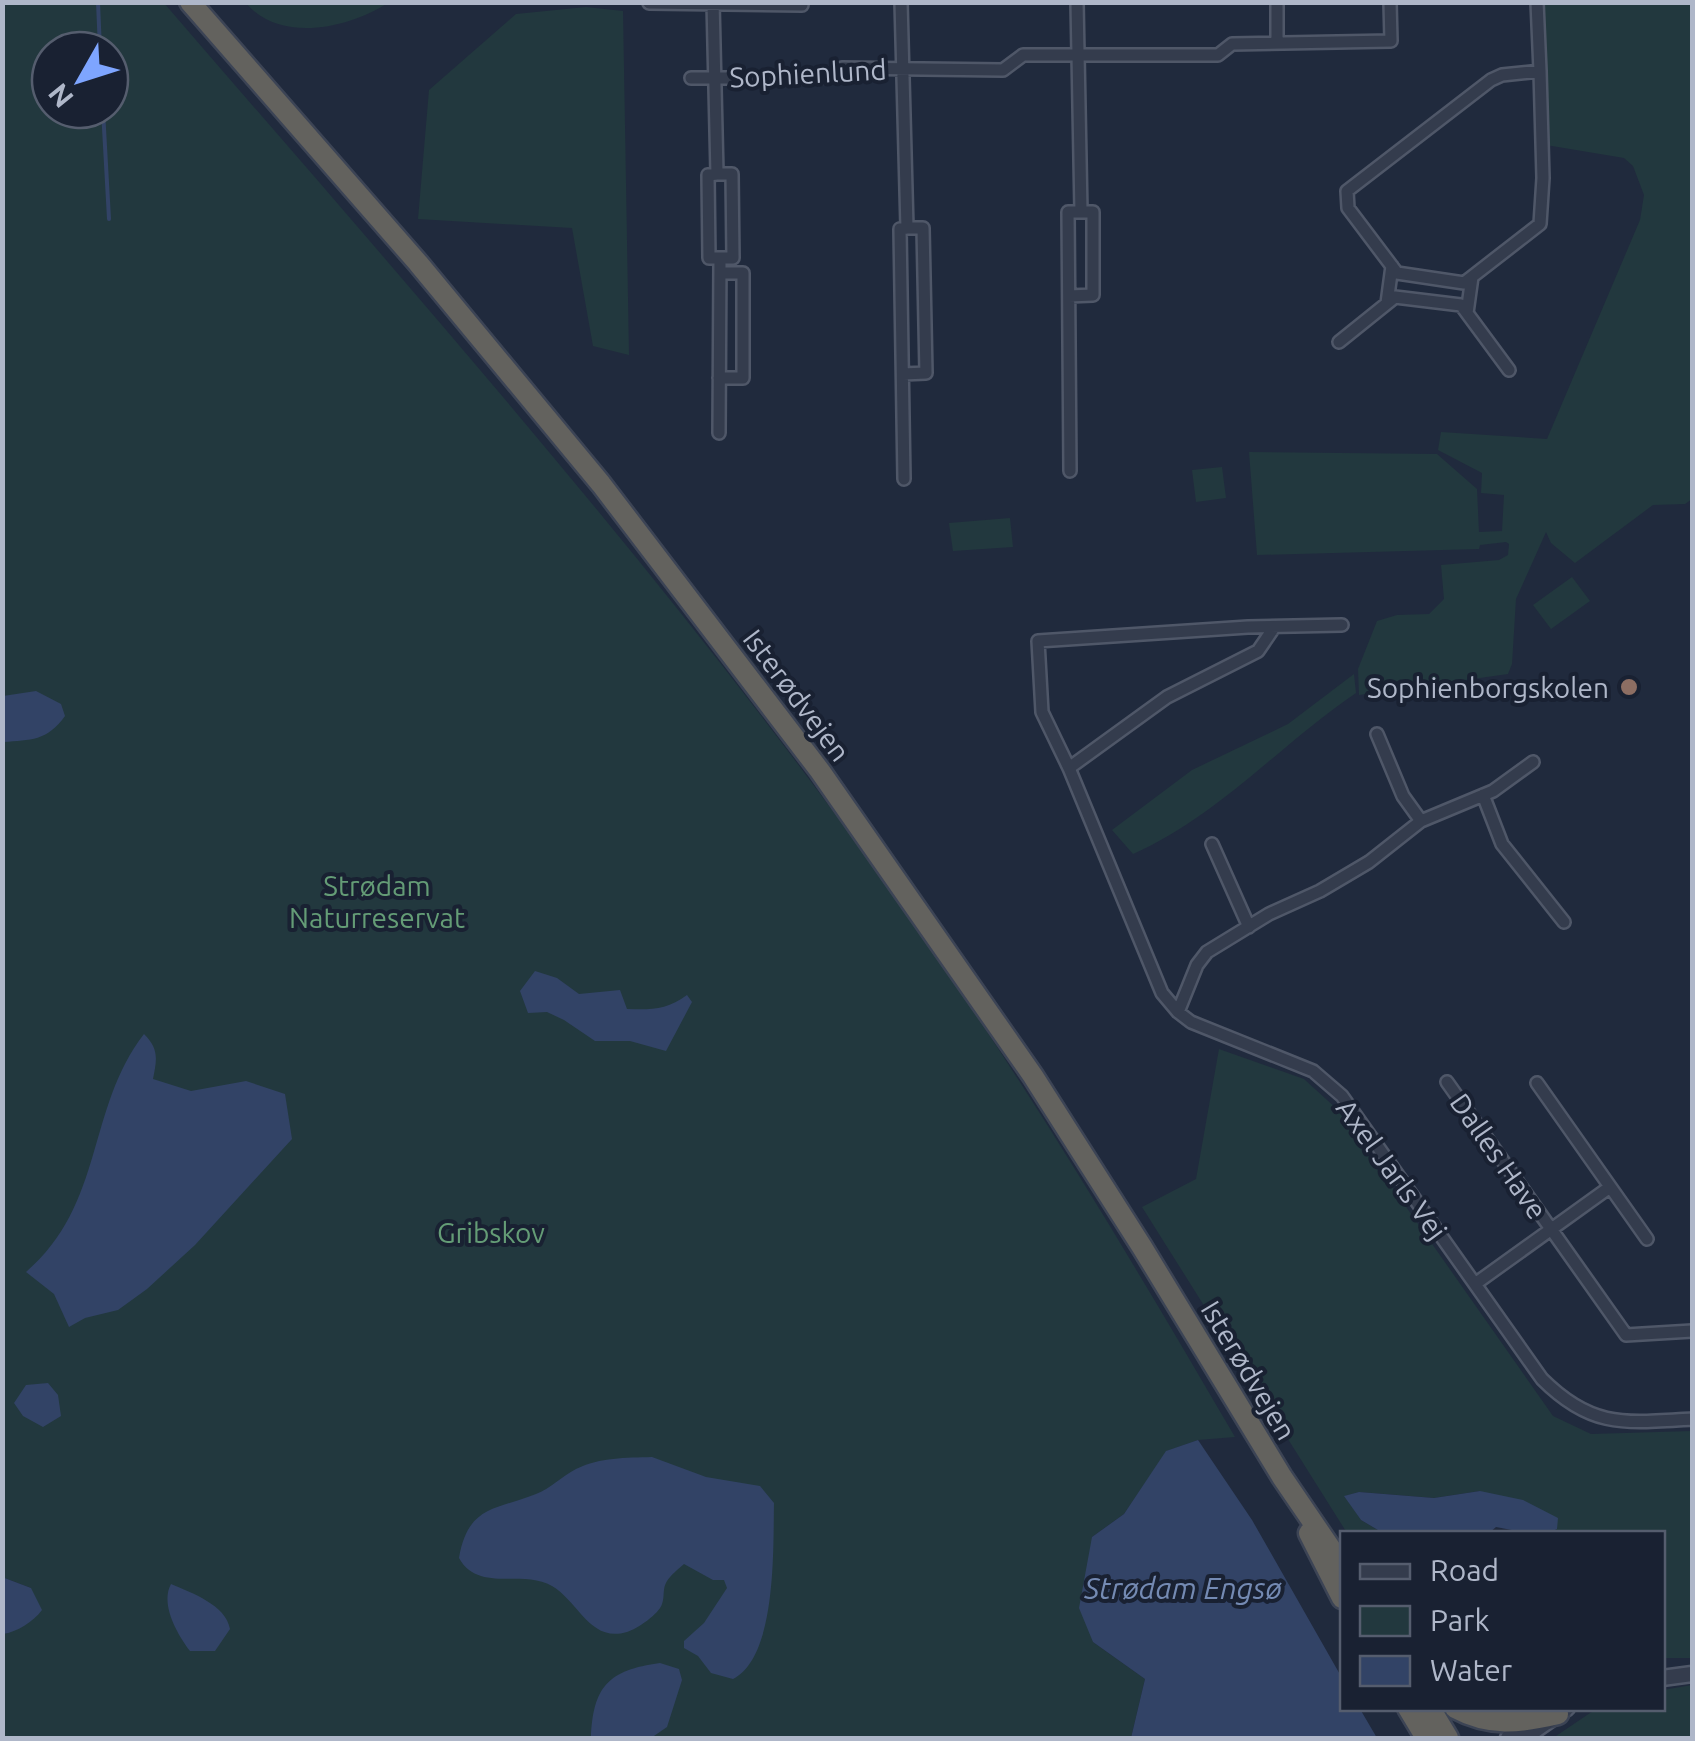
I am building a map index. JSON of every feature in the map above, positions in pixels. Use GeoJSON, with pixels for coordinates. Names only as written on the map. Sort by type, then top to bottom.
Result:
{"type":"FeatureCollection","features":[{"type":"Feature","properties":{"kind":"highway","name":"Isterødvejen"},"geometry":{"type":"LineString","coordinates":[[190,2],[418,264],[601,484],[820,771],[1033,1076],[1282,1477],[1340,1559]]}},
{"type":"Feature","properties":{"kind":"highway","name":"Isterødvejen"},"geometry":{"type":"LineString","coordinates":[[1282,1477],[1340,1594]]}},
{"type":"Feature","properties":{"kind":"highway"},"geometry":{"type":"LineString","coordinates":[[1410,1711],[1426,1738]]}},
{"type":"Feature","properties":{"kind":"highway"},"geometry":{"type":"LineString","coordinates":[[1432,1711],[1448,1738]]}},
{"type":"Feature","properties":{"kind":"highway"},"geometry":{"type":"LineString","coordinates":[[1460,1711],[1475,1719],[1498,1723],[1526,1722],[1563,1711]]}},
{"type":"Feature","properties":{"kind":"street","name":"Sophienlund"},"geometry":{"type":"LineString","coordinates":[[901,2],[907,228]]}},
{"type":"Feature","properties":{"kind":"street"},"geometry":{"type":"LineString","coordinates":[[1077,2],[1081,212]]}},
{"type":"Feature","properties":{"kind":"street"},"geometry":{"type":"LineString","coordinates":[[1277,2],[1278,43]]}},
{"type":"Feature","properties":{"kind":"street","name":"Sophienlund"},"geometry":{"type":"LineString","coordinates":[[691,78],[820,78],[842,68],[1004,70],[1023,55],[1218,55],[1232,44],[1390,41],[1390,2]]}},
{"type":"Feature","properties":{"kind":"street"},"geometry":{"type":"LineString","coordinates":[[1537,2],[1540,72],[1543,178],[1540,224],[1464,283],[1398,274],[1348,208],[1347,191],[1491,80],[1502,75],[1540,72]]}},
{"type":"Feature","properties":{"kind":"street"},"geometry":{"type":"LineString","coordinates":[[648,3],[802,5]]}},
{"type":"Feature","properties":{"kind":"street","name":"Sophienlund"},"geometry":{"type":"LineString","coordinates":[[713,3],[718,174]]}},
{"type":"Feature","properties":{"kind":"street","name":"Sophienlund"},"geometry":{"type":"LineString","coordinates":[[708,174],[718,174],[732,174],[733,258],[710,258],[708,174]]}},
{"type":"Feature","properties":{"kind":"street"},"geometry":{"type":"LineString","coordinates":[[1069,296],[1093,296],[1093,212],[1068,212],[1070,471]]}},
{"type":"Feature","properties":{"kind":"street","name":"Sophienlund"},"geometry":{"type":"LineString","coordinates":[[903,374],[926,374],[923,228],[900,228],[904,479]]}},
{"type":"Feature","properties":{"kind":"street","name":"Sophienlund"},"geometry":{"type":"LineString","coordinates":[[720,258],[720,433]]}},
{"type":"Feature","properties":{"kind":"street"},"geometry":{"type":"LineString","coordinates":[[1387,303],[1392,266]]}},
{"type":"Feature","properties":{"kind":"street"},"geometry":{"type":"LineString","coordinates":[[720,273],[743,273],[743,378],[720,378]]}},
{"type":"Feature","properties":{"kind":"street"},"geometry":{"type":"LineString","coordinates":[[1467,313],[1472,276]]}},
{"type":"Feature","properties":{"kind":"street"},"geometry":{"type":"LineString","coordinates":[[1338,342],[1395,296],[1461,305],[1509,370]]}},
{"type":"Feature","properties":{"kind":"street"},"geometry":{"type":"LineString","coordinates":[[1342,625],[1038,641],[1042,712],[1070,768],[1162,992],[1178,1012],[1197,965],[1208,952],[1369,862],[1421,821],[1483,795],[1533,762]]}},
{"type":"Feature","properties":{"kind":"street"},"geometry":{"type":"LineString","coordinates":[[1070,768],[1167,697],[1258,651],[1274,628]]}},
{"type":"Feature","properties":{"kind":"street"},"geometry":{"type":"LineString","coordinates":[[1377,734],[1403,796],[1421,821]]}},
{"type":"Feature","properties":{"kind":"street"},"geometry":{"type":"LineString","coordinates":[[1483,795],[1502,844],[1564,922]]}},
{"type":"Feature","properties":{"kind":"street"},"geometry":{"type":"LineString","coordinates":[[1212,844],[1249,927]]}},
{"type":"Feature","properties":{"kind":"street","name":"Axel Jarls Vej"},"geometry":{"type":"LineString","coordinates":[[1178,1012],[1192,1022],[1313,1071],[1342,1096],[1542,1379],[1562,1399],[1586,1414],[1617,1422],[1692,1419]]}},
{"type":"Feature","properties":{"kind":"street","name":"Dalles Have"},"geometry":{"type":"LineString","coordinates":[[1447,1082],[1626,1336],[1692,1331]]}},
{"type":"Feature","properties":{"kind":"street"},"geometry":{"type":"LineString","coordinates":[[1537,1083],[1647,1239]]}},
{"type":"Feature","properties":{"kind":"street","name":"Dalles Have"},"geometry":{"type":"LineString","coordinates":[[1475,1284],[1610,1187]]}},
{"type":"Feature","properties":{"kind":"street"},"geometry":{"type":"LineString","coordinates":[[1665,1678],[1692,1674]]}},
{"type":"Feature","properties":{"kind":"street"},"geometry":{"type":"LineString","coordinates":[[1508,1738],[1528,1735],[1563,1711]]}},
{"type":"Feature","properties":{"kind":"green space"},"geometry":{"type":"Polygon","coordinates":[[[2,3],[164,3],[566,472],[759,712],[940,962],[1018,1079],[1235,1437],[1198,1440],[1167,1451],[1124,1514],[1092,1537],[1093,1642],[1145,1679],[1131,1738],[3,1738],[3,1634],[8,1633],[31,1588],[2,1577],[2,3]]]}},
{"type":"Feature","properties":{"kind":"green space"},"geometry":{"type":"Polygon","coordinates":[[[246,3],[388,3],[335,25],[296,28],[260,16],[246,3]]]}},
{"type":"Feature","properties":{"kind":"green space"},"geometry":{"type":"Polygon","coordinates":[[[1543,3],[1692,3],[1692,499],[1685,504],[1653,505],[1575,563],[1551,543],[1546,532],[1516,599],[1508,674],[1359,695],[1358,669],[1377,621],[1397,615],[1429,614],[1444,599],[1441,565],[1499,560],[1508,555],[1509,544],[1480,545],[1479,549],[1257,555],[1249,452],[1437,454],[1477,489],[1479,532],[1502,531],[1504,495],[1481,493],[1482,473],[1438,450],[1441,432],[1547,439],[1640,220],[1644,195],[1633,166],[1624,158],[1546,145],[1543,3]]]}},
{"type":"Feature","properties":{"kind":"green space"},"geometry":{"type":"Polygon","coordinates":[[[586,7],[623,11],[629,355],[593,346],[572,228],[418,219],[429,90],[516,14],[586,7]]]}},
{"type":"Feature","properties":{"kind":"green space"},"geometry":{"type":"Polygon","coordinates":[[[1222,467],[1226,498],[1196,502],[1192,470],[1222,467]]]}},
{"type":"Feature","properties":{"kind":"green space"},"geometry":{"type":"Polygon","coordinates":[[[1010,518],[1013,547],[953,551],[949,523],[1010,518]]]}},
{"type":"Feature","properties":{"kind":"green space"},"geometry":{"type":"Polygon","coordinates":[[[1572,577],[1590,601],[1551,629],[1533,605],[1572,577]]]}},
{"type":"Feature","properties":{"kind":"green space"},"geometry":{"type":"Polygon","coordinates":[[[1354,674],[1356,693],[1221,800],[1164,839],[1133,854],[1112,830],[1192,770],[1288,724],[1354,674]]]}},
{"type":"Feature","properties":{"kind":"green space"},"geometry":{"type":"Polygon","coordinates":[[[1219,1049],[1304,1079],[1338,1110],[1553,1416],[1591,1434],[1692,1431],[1692,1658],[1665,1658],[1665,1531],[1553,1531],[1557,1529],[1480,1491],[1434,1498],[1359,1492],[1345,1496],[1361,1520],[1380,1531],[1346,1531],[1142,1207],[1196,1179],[1219,1049]]]}},
{"type":"Feature","properties":{"kind":"green space"},"geometry":{"type":"Polygon","coordinates":[[[1692,1685],[1692,1738],[1553,1738],[1593,1711],[1665,1711],[1665,1690],[1692,1685]]]}},
{"type":"Feature","properties":{"kind":"water"},"geometry":{"type":"Polygon","coordinates":[[[36,691],[61,704],[65,716],[45,735],[3,742],[3,696],[36,691]]]}},
{"type":"Feature","properties":{"kind":"water"},"geometry":{"type":"Polygon","coordinates":[[[535,971],[557,978],[579,994],[620,990],[627,1009],[658,1008],[687,995],[692,1002],[666,1051],[630,1041],[595,1041],[547,1012],[528,1013],[520,991],[535,971]]]}},
{"type":"Feature","properties":{"kind":"water"},"geometry":{"type":"Polygon","coordinates":[[[144,1034],[156,1055],[153,1079],[191,1091],[246,1081],[285,1094],[292,1139],[195,1245],[147,1289],[118,1310],[85,1318],[69,1327],[54,1294],[26,1272],[70,1217],[112,1093],[144,1034]]]}},
{"type":"Feature","properties":{"kind":"water"},"geometry":{"type":"Polygon","coordinates":[[[48,1383],[58,1395],[61,1416],[43,1427],[23,1416],[14,1403],[26,1385],[48,1383]]]}},
{"type":"Feature","properties":{"kind":"water","name":"Strødam Engsø"},"geometry":{"type":"Polygon","coordinates":[[[1198,1440],[1252,1520],[1340,1674],[1340,1711],[1361,1711],[1377,1738],[1131,1738],[1145,1679],[1093,1642],[1079,1608],[1092,1537],[1124,1514],[1166,1451],[1198,1440]]]}},
{"type":"Feature","properties":{"kind":"water"},"geometry":{"type":"Polygon","coordinates":[[[652,1457],[706,1477],[760,1486],[774,1503],[772,1573],[765,1626],[758,1649],[747,1667],[733,1679],[711,1673],[698,1656],[684,1648],[684,1641],[704,1623],[727,1588],[724,1580],[713,1580],[684,1564],[667,1581],[657,1612],[631,1630],[614,1634],[594,1626],[552,1586],[528,1579],[477,1575],[459,1558],[469,1528],[486,1512],[541,1492],[585,1465],[652,1457]]]}},
{"type":"Feature","properties":{"kind":"water"},"geometry":{"type":"Polygon","coordinates":[[[1480,1491],[1523,1500],[1558,1518],[1557,1529],[1380,1531],[1361,1520],[1344,1496],[1359,1492],[1434,1498],[1480,1491]]]}},
{"type":"Feature","properties":{"kind":"water"},"geometry":{"type":"Polygon","coordinates":[[[2,1577],[31,1588],[42,1610],[24,1626],[3,1634],[2,1577]]]}},
{"type":"Feature","properties":{"kind":"water"},"geometry":{"type":"Polygon","coordinates":[[[171,1584],[207,1601],[222,1613],[230,1629],[215,1651],[190,1651],[185,1644],[169,1610],[171,1584]]]}},
{"type":"Feature","properties":{"kind":"water"},"geometry":{"type":"Polygon","coordinates":[[[660,1663],[679,1669],[682,1680],[667,1727],[651,1738],[591,1738],[595,1706],[607,1684],[628,1670],[660,1663]]]}},
{"type":"Feature","properties":{"kind":"waterway"},"geometry":{"type":"LineString","coordinates":[[98,2],[99,30]]}},
{"type":"Feature","properties":{"kind":"waterway"},"geometry":{"type":"LineString","coordinates":[[104,130],[109,219]]}},
{"type":"Feature","properties":{"kind":"place","name":"Sophienborgskolen"},"geometry":{"type":"Point","coordinates":[1629,687]}},
{"type":"Feature","properties":{"kind":"park label","name":"Strødam Naturreservat"},"geometry":{"type":"Point","coordinates":[377,901]}},
{"type":"Feature","properties":{"kind":"park label","name":"Gribskov"},"geometry":{"type":"Point","coordinates":[491,1232]}}]}
